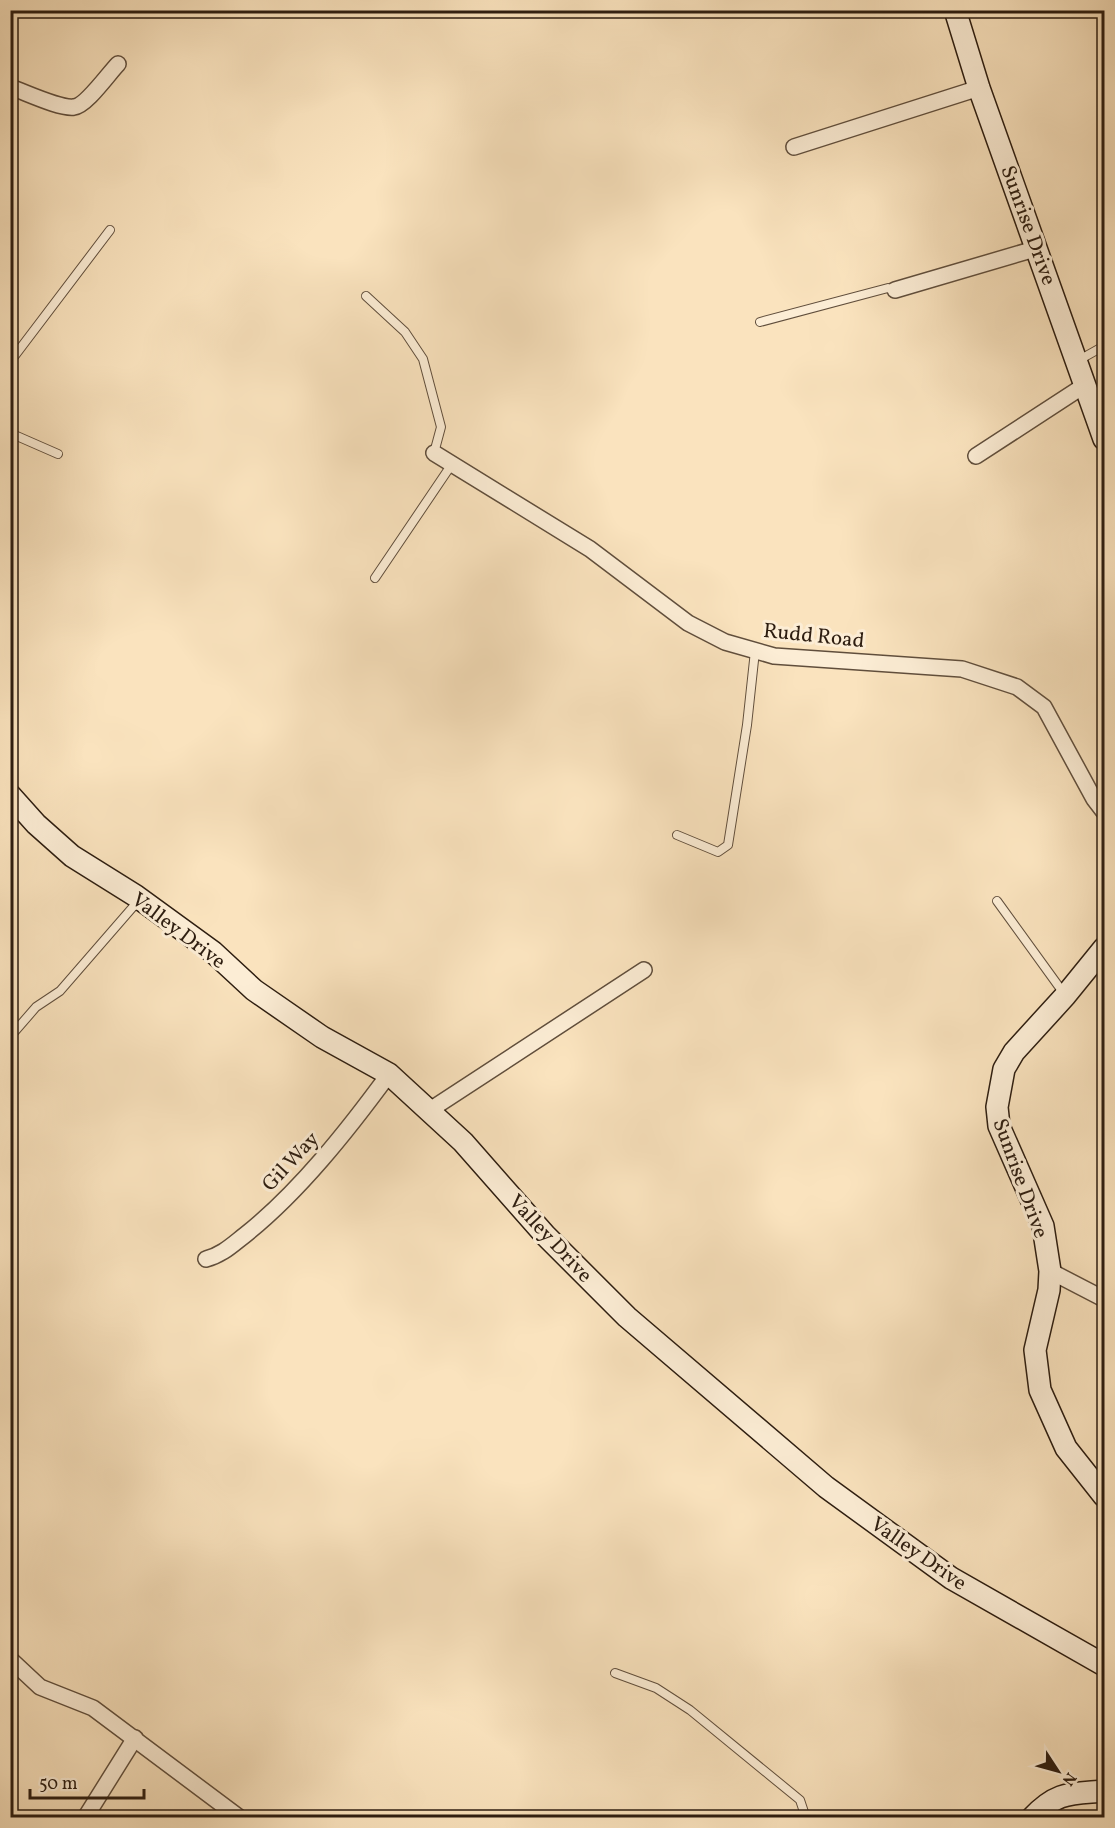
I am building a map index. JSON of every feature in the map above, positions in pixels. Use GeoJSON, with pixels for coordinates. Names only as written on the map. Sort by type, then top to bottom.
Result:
{"type":"FeatureCollection","features":[{"type":"Feature","properties":{"kind":"street","name":"Sunrise Drive"},"geometry":{"type":"LineString","coordinates":[[955,10],[979,88],[1038,248],[1104,439]]}},
{"type":"Feature","properties":{"kind":"street"},"geometry":{"type":"LineString","coordinates":[[10,87],[54,103],[75,107],[84,102],[118,64]]}},
{"type":"Feature","properties":{"kind":"street"},"geometry":{"type":"LineString","coordinates":[[794,147],[979,88]]}},
{"type":"Feature","properties":{"kind":"street"},"geometry":{"type":"LineString","coordinates":[[895,290],[1038,248]]}},
{"type":"Feature","properties":{"kind":"street"},"geometry":{"type":"LineString","coordinates":[[976,456],[1085,385]]}},
{"type":"Feature","properties":{"kind":"street","name":"Rudd Road"},"geometry":{"type":"LineString","coordinates":[[434,453],[590,549],[688,623],[725,642],[774,656],[962,669],[1017,687],[1044,707],[1094,799],[1104,812]]}},
{"type":"Feature","properties":{"kind":"street","name":"Valley Drive"},"geometry":{"type":"LineString","coordinates":[[10,795],[36,824],[72,856],[140,899],[213,952],[254,990],[322,1037],[389,1074],[463,1142],[545,1235],[627,1317],[826,1487],[951,1578],[1104,1665]]}},
{"type":"Feature","properties":{"kind":"street","name":"Sunrise Drive"},"geometry":{"type":"LineString","coordinates":[[1104,948],[1065,996],[1014,1052],[1004,1069],[997,1107],[999,1126],[1043,1226],[1050,1271],[1049,1290],[1035,1350],[1040,1390],[1066,1448],[1104,1496]]}},
{"type":"Feature","properties":{"kind":"street"},"geometry":{"type":"LineString","coordinates":[[430,1110],[644,970]]}},
{"type":"Feature","properties":{"kind":"street","name":"Gil Way"},"geometry":{"type":"LineString","coordinates":[[206,1259],[219,1256],[266,1218],[350,1127],[389,1074]]}},
{"type":"Feature","properties":{"kind":"street"},"geometry":{"type":"LineString","coordinates":[[1050,1271],[1104,1299]]}},
{"type":"Feature","properties":{"kind":"street"},"geometry":{"type":"LineString","coordinates":[[10,1659],[40,1687],[93,1708],[240,1818]]}},
{"type":"Feature","properties":{"kind":"street"},"geometry":{"type":"LineString","coordinates":[[85,1818],[135,1738]]}},
{"type":"Feature","properties":{"kind":"street"},"geometry":{"type":"LineString","coordinates":[[1032,1818],[1045,1803],[1063,1795],[1104,1791]]}},
{"type":"Feature","properties":{"kind":"lane"},"geometry":{"type":"LineString","coordinates":[[10,362],[110,230]]}},
{"type":"Feature","properties":{"kind":"lane"},"geometry":{"type":"LineString","coordinates":[[760,322],[888,288],[895,290]]}},
{"type":"Feature","properties":{"kind":"lane"},"geometry":{"type":"LineString","coordinates":[[366,296],[405,332],[423,359],[441,427],[434,453]]}},
{"type":"Feature","properties":{"kind":"lane"},"geometry":{"type":"LineString","coordinates":[[1077,361],[1104,346]]}},
{"type":"Feature","properties":{"kind":"lane"},"geometry":{"type":"LineString","coordinates":[[10,433],[58,454]]}},
{"type":"Feature","properties":{"kind":"lane"},"geometry":{"type":"LineString","coordinates":[[375,578],[452,464]]}},
{"type":"Feature","properties":{"kind":"lane"},"geometry":{"type":"LineString","coordinates":[[678,835],[718,852],[729,845],[747,726],[755,651]]}},
{"type":"Feature","properties":{"kind":"lane"},"geometry":{"type":"LineString","coordinates":[[10,1037],[36,1007],[60,991],[140,899]]}},
{"type":"Feature","properties":{"kind":"lane"},"geometry":{"type":"LineString","coordinates":[[997,901],[1065,996]]}},
{"type":"Feature","properties":{"kind":"lane"},"geometry":{"type":"LineString","coordinates":[[615,1673],[656,1688],[690,1710],[800,1800],[806,1818]]}}]}
